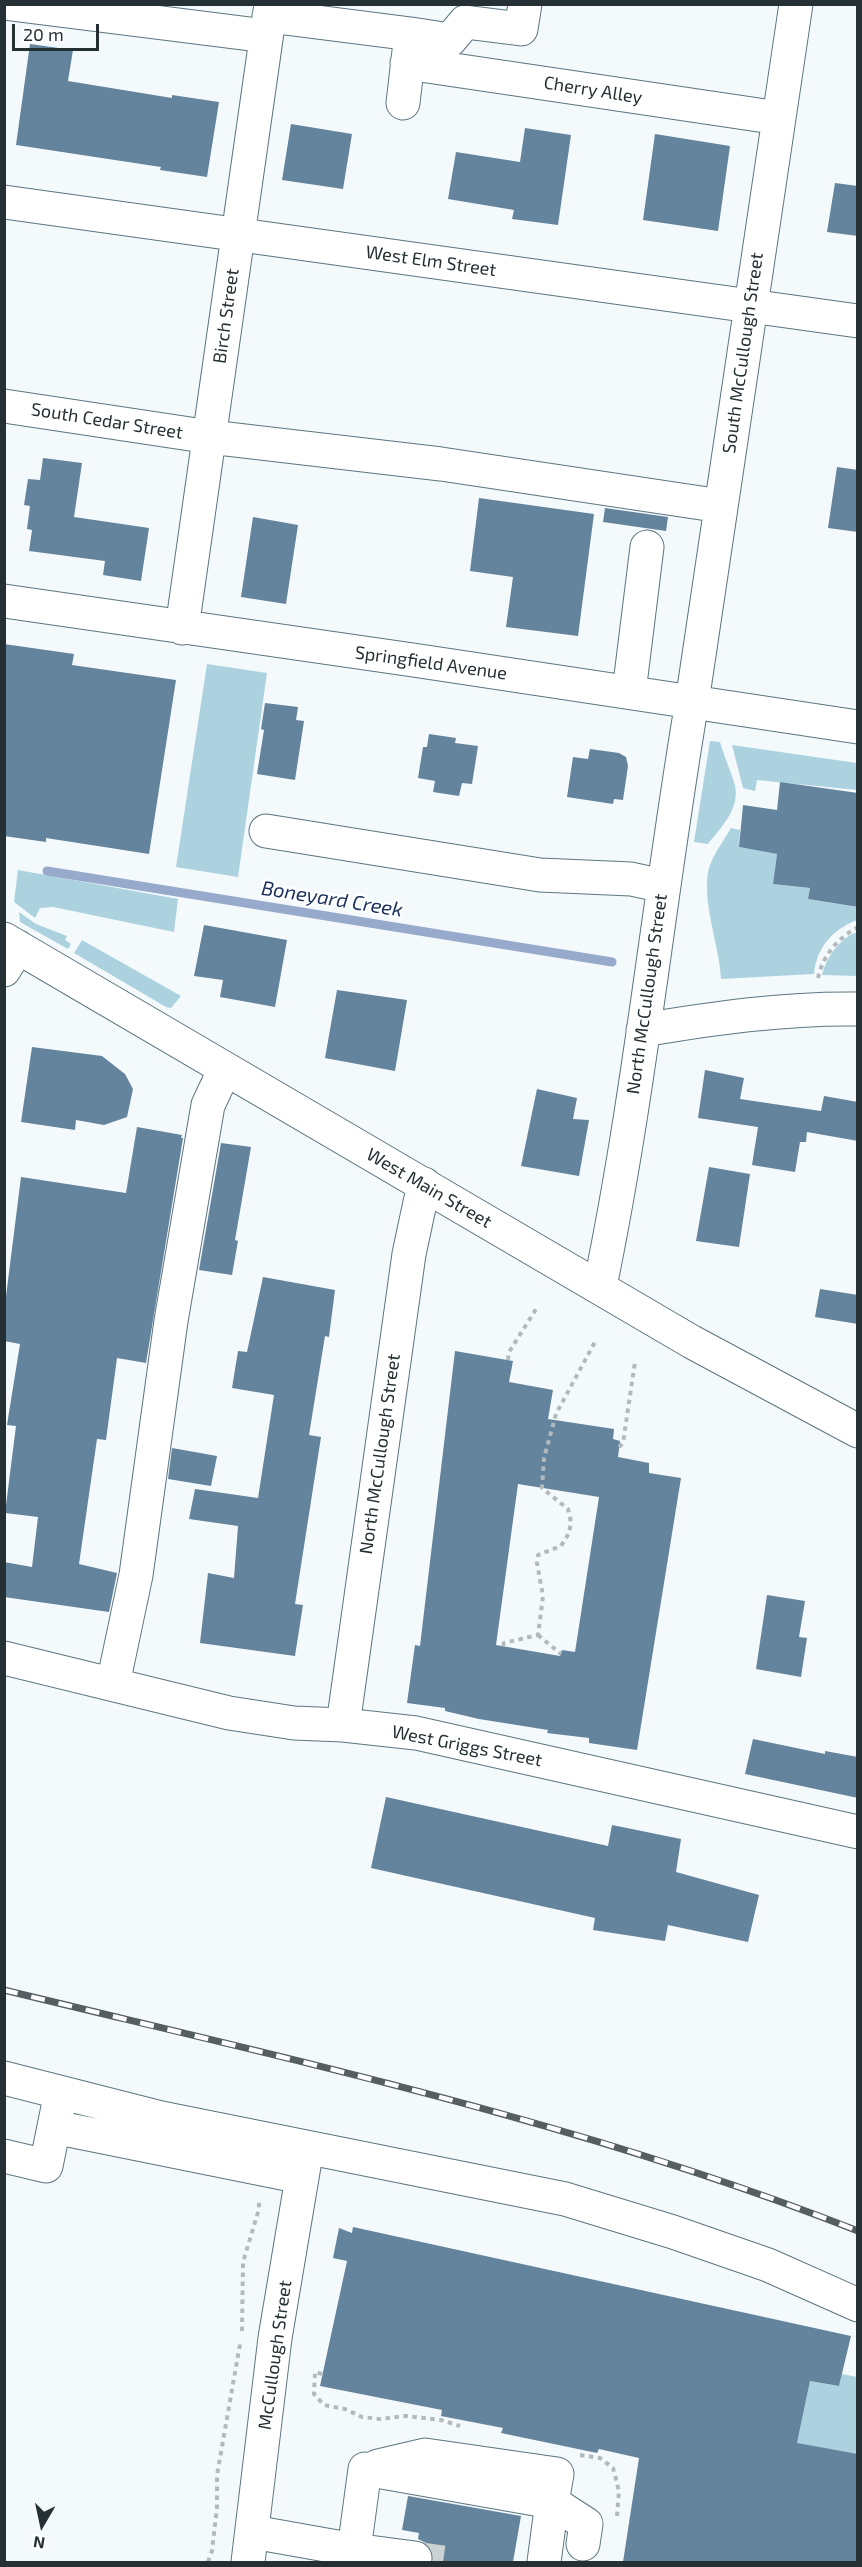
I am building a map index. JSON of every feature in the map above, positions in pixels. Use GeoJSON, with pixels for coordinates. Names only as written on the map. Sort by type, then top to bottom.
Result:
{"type":"FeatureCollection","features":[{"type":"Feature","properties":{"kind":"street"},"geometry":{"type":"LineString","coordinates":[[11,4],[269,19],[409,49],[450,40],[465,22],[521,29],[525,4]]}},
{"type":"Feature","properties":{"kind":"street","name":"South McCullough Street"},"geometry":{"type":"LineString","coordinates":[[692,702],[796,4]]}},
{"type":"Feature","properties":{"kind":"street","name":"Birch Street"},"geometry":{"type":"LineString","coordinates":[[182,628],[269,19]]}},
{"type":"Feature","properties":{"kind":"street"},"geometry":{"type":"LineString","coordinates":[[403,103],[409,49]]}},
{"type":"Feature","properties":{"kind":"street","name":"Cherry Alley"},"geometry":{"type":"LineString","coordinates":[[409,49],[779,118]]}},
{"type":"Feature","properties":{"kind":"street","name":"West Elm Street"},"geometry":{"type":"LineString","coordinates":[[4,202],[858,321]]}},
{"type":"Feature","properties":{"kind":"street","name":"South Cedar Street"},"geometry":{"type":"LineString","coordinates":[[4,406],[210,436],[420,462],[721,506]]}},
{"type":"Feature","properties":{"kind":"street"},"geometry":{"type":"LineString","coordinates":[[629,692],[647,547]]}},
{"type":"Feature","properties":{"kind":"street","name":"Springfield Avenue"},"geometry":{"type":"LineString","coordinates":[[4,601],[858,727]]}},
{"type":"Feature","properties":{"kind":"street","name":"North McCullough Street"},"geometry":{"type":"LineString","coordinates":[[600,1286],[614,1219],[692,702]]}},
{"type":"Feature","properties":{"kind":"street"},"geometry":{"type":"LineString","coordinates":[[266,831],[540,875],[631,879],[663,885]]}},
{"type":"Feature","properties":{"kind":"street","name":"West Main Street"},"geometry":{"type":"LineString","coordinates":[[9,952],[225,1069],[600,1286],[692,1342],[858,1431]]}},
{"type":"Feature","properties":{"kind":"street"},"geometry":{"type":"LineString","coordinates":[[643,1030],[755,1013],[813,1008],[858,1009]]}},
{"type":"Feature","properties":{"kind":"street"},"geometry":{"type":"LineString","coordinates":[[113,1684],[136,1575],[171,1321],[208,1105],[225,1069]]}},
{"type":"Feature","properties":{"kind":"street","name":"North McCullough Street"},"geometry":{"type":"LineString","coordinates":[[343,1725],[409,1254],[424,1184]]}},
{"type":"Feature","properties":{"kind":"street","name":"West Griggs Street"},"geometry":{"type":"LineString","coordinates":[[4,1658],[229,1713],[294,1724],[343,1725],[416,1733],[858,1832]]}},
{"type":"Feature","properties":{"kind":"street"},"geometry":{"type":"LineString","coordinates":[[4,2078],[161,2118],[304,2163]]}},
{"type":"Feature","properties":{"kind":"street"},"geometry":{"type":"LineString","coordinates":[[4,2156],[46,2166],[61,2092]]}},
{"type":"Feature","properties":{"kind":"street"},"geometry":{"type":"LineString","coordinates":[[54,2127],[565,2199],[673,2232],[768,2265],[858,2305]]}},
{"type":"Feature","properties":{"kind":"street","name":"McCullough Street"},"geometry":{"type":"LineString","coordinates":[[250,2547],[275,2338],[304,2163]]}},
{"type":"Feature","properties":{"kind":"street"},"geometry":{"type":"LineString","coordinates":[[353,2556],[366,2469],[552,2502],[586,2524],[583,2544]]}},
{"type":"Feature","properties":{"kind":"street"},"geometry":{"type":"LineString","coordinates":[[544,2562],[552,2502]]}},
{"type":"Feature","properties":{"kind":"street"},"geometry":{"type":"LineString","coordinates":[[250,2547],[353,2556],[415,2558]]}},
{"type":"Feature","properties":{"kind":"path"},"geometry":{"type":"LineString","coordinates":[[818,978],[825,957],[830,950],[841,938],[858,927]]}},
{"type":"Feature","properties":{"kind":"path"},"geometry":{"type":"LineString","coordinates":[[508,1360],[510,1352],[538,1306]]}},
{"type":"Feature","properties":{"kind":"path"},"geometry":{"type":"LineString","coordinates":[[538,1635],[543,1596],[537,1563],[538,1555],[561,1546],[569,1533],[571,1522],[568,1509],[542,1488],[544,1458],[556,1414],[596,1340]]}},
{"type":"Feature","properties":{"kind":"path"},"geometry":{"type":"LineString","coordinates":[[619,1447],[623,1443],[635,1362]]}},
{"type":"Feature","properties":{"kind":"path"},"geometry":{"type":"LineString","coordinates":[[503,1646],[504,1643],[538,1635]]}},
{"type":"Feature","properties":{"kind":"path"},"geometry":{"type":"LineString","coordinates":[[538,1635],[561,1654]]}},
{"type":"Feature","properties":{"kind":"path"},"geometry":{"type":"LineString","coordinates":[[208,2562],[212,2550],[217,2507],[217,2475],[242,2329],[243,2262],[259,2209],[259,2194]]}},
{"type":"Feature","properties":{"kind":"shaded area"},"geometry":{"type":"Polygon","coordinates":[[[207,664],[267,673],[238,877],[176,867],[207,664]]]}},
{"type":"Feature","properties":{"kind":"shaded area"},"geometry":{"type":"Polygon","coordinates":[[[710,741],[720,742],[736,791],[729,816],[708,844],[694,842],[710,741]]]}},
{"type":"Feature","properties":{"kind":"shaded area"},"geometry":{"type":"Polygon","coordinates":[[[732,745],[857,763],[857,790],[757,780],[755,791],[743,788],[732,745]]]}},
{"type":"Feature","properties":{"kind":"shaded area"},"geometry":{"type":"Polygon","coordinates":[[[731,828],[740,830],[739,847],[777,854],[773,884],[810,888],[808,899],[857,907],[857,920],[833,934],[822,948],[814,974],[721,979],[707,887],[712,860],[731,828]]]}},
{"type":"Feature","properties":{"kind":"shaded area"},"geometry":{"type":"Polygon","coordinates":[[[18,870],[178,899],[174,932],[53,907],[40,908],[35,918],[14,902],[18,870]]]}},
{"type":"Feature","properties":{"kind":"shaded area"},"geometry":{"type":"Polygon","coordinates":[[[19,912],[36,924],[67,936],[65,940],[71,944],[68,949],[20,922],[19,912]]]}},
{"type":"Feature","properties":{"kind":"shaded area"},"geometry":{"type":"Polygon","coordinates":[[[857,932],[857,976],[822,975],[835,949],[857,932]]]}},
{"type":"Feature","properties":{"kind":"shaded area"},"geometry":{"type":"Polygon","coordinates":[[[82,940],[181,996],[171,1008],[166,1007],[74,953],[82,940]]]}},
{"type":"Feature","properties":{"kind":"shaded area"},"geometry":{"type":"Polygon","coordinates":[[[842,2374],[857,2377],[857,2454],[827,2449],[788,2485],[810,2381],[839,2386],[842,2374]]]}},
{"type":"Feature","properties":{"kind":"building"},"geometry":{"type":"Polygon","coordinates":[[[30,44],[73,50],[68,81],[172,98],[172,95],[219,102],[207,177],[160,170],[161,167],[16,145],[30,44]]]}},
{"type":"Feature","properties":{"kind":"building"},"geometry":{"type":"Polygon","coordinates":[[[291,124],[352,134],[343,189],[282,180],[291,124]]]}},
{"type":"Feature","properties":{"kind":"building"},"geometry":{"type":"Polygon","coordinates":[[[525,128],[571,135],[558,225],[512,219],[514,210],[448,199],[456,152],[520,162],[525,128]]]}},
{"type":"Feature","properties":{"kind":"building"},"geometry":{"type":"Polygon","coordinates":[[[655,134],[730,146],[718,231],[643,220],[655,134]]]}},
{"type":"Feature","properties":{"kind":"building"},"geometry":{"type":"Polygon","coordinates":[[[835,183],[858,186],[858,236],[827,232],[835,183]]]}},
{"type":"Feature","properties":{"kind":"building"},"geometry":{"type":"Polygon","coordinates":[[[43,458],[82,463],[74,517],[149,528],[141,581],[103,575],[105,561],[29,551],[32,530],[27,529],[30,506],[24,505],[28,479],[40,480],[43,458]]]}},
{"type":"Feature","properties":{"kind":"building"},"geometry":{"type":"Polygon","coordinates":[[[837,467],[858,470],[858,532],[828,528],[837,467]]]}},
{"type":"Feature","properties":{"kind":"building"},"geometry":{"type":"Polygon","coordinates":[[[479,498],[594,514],[578,636],[506,627],[513,577],[470,571],[479,498]]]}},
{"type":"Feature","properties":{"kind":"building"},"geometry":{"type":"Polygon","coordinates":[[[605,508],[668,517],[666,531],[603,522],[605,508]]]}},
{"type":"Feature","properties":{"kind":"building"},"geometry":{"type":"Polygon","coordinates":[[[253,517],[298,525],[286,604],[241,597],[253,517]]]}},
{"type":"Feature","properties":{"kind":"building"},"geometry":{"type":"Polygon","coordinates":[[[4,644],[74,654],[72,665],[176,680],[149,854],[46,838],[46,842],[4,836],[4,644]]]}},
{"type":"Feature","properties":{"kind":"building"},"geometry":{"type":"Polygon","coordinates":[[[265,703],[298,707],[296,720],[304,721],[295,780],[257,774],[264,730],[261,729],[265,703]]]}},
{"type":"Feature","properties":{"kind":"building"},"geometry":{"type":"Polygon","coordinates":[[[429,734],[456,738],[455,743],[478,746],[472,784],[462,783],[459,796],[433,792],[435,781],[418,778],[423,747],[427,747],[429,734]]]}},
{"type":"Feature","properties":{"kind":"building"},"geometry":{"type":"Polygon","coordinates":[[[590,749],[619,753],[626,757],[628,766],[623,800],[614,799],[613,804],[567,797],[573,757],[588,759],[590,749]]]}},
{"type":"Feature","properties":{"kind":"building"},"geometry":{"type":"Polygon","coordinates":[[[780,782],[858,793],[858,907],[808,899],[810,888],[773,884],[777,854],[739,847],[743,805],[777,810],[780,782]]]}},
{"type":"Feature","properties":{"kind":"building"},"geometry":{"type":"Polygon","coordinates":[[[204,925],[287,940],[275,1007],[220,997],[223,980],[194,976],[204,925]]]}},
{"type":"Feature","properties":{"kind":"building"},"geometry":{"type":"Polygon","coordinates":[[[337,990],[407,1000],[395,1071],[325,1058],[337,990]]]}},
{"type":"Feature","properties":{"kind":"building"},"geometry":{"type":"Polygon","coordinates":[[[32,1047],[102,1056],[125,1074],[133,1089],[127,1117],[104,1125],[76,1120],[75,1130],[21,1122],[32,1047]]]}},
{"type":"Feature","properties":{"kind":"building"},"geometry":{"type":"Polygon","coordinates":[[[705,1070],[744,1078],[740,1099],[821,1111],[824,1096],[858,1102],[858,1141],[807,1132],[806,1142],[800,1142],[795,1172],[752,1165],[758,1127],[698,1118],[705,1070]]]}},
{"type":"Feature","properties":{"kind":"building"},"geometry":{"type":"Polygon","coordinates":[[[537,1089],[577,1098],[573,1119],[589,1120],[579,1176],[521,1166],[537,1089]]]}},
{"type":"Feature","properties":{"kind":"building"},"geometry":{"type":"Polygon","coordinates":[[[137,1127],[182,1135],[181,1138],[183,1138],[146,1363],[117,1358],[106,1440],[97,1439],[79,1564],[117,1573],[109,1612],[4,1597],[4,1562],[32,1567],[38,1517],[5,1513],[16,1426],[7,1425],[20,1344],[4,1341],[4,1312],[21,1177],[126,1193],[137,1127]]]}},
{"type":"Feature","properties":{"kind":"building"},"geometry":{"type":"Polygon","coordinates":[[[221,1143],[251,1147],[235,1240],[238,1241],[232,1275],[199,1270],[221,1143]]]}},
{"type":"Feature","properties":{"kind":"building"},"geometry":{"type":"Polygon","coordinates":[[[709,1167],[750,1174],[739,1247],[696,1241],[709,1167]]]}},
{"type":"Feature","properties":{"kind":"building"},"geometry":{"type":"Polygon","coordinates":[[[263,1277],[335,1290],[329,1337],[325,1336],[309,1435],[321,1437],[295,1604],[303,1605],[295,1656],[200,1643],[208,1573],[234,1578],[238,1526],[189,1519],[195,1489],[258,1498],[274,1395],[232,1388],[238,1351],[247,1352],[263,1277]]]}},
{"type":"Feature","properties":{"kind":"building"},"geometry":{"type":"Polygon","coordinates":[[[820,1289],[858,1295],[858,1324],[815,1317],[820,1289]]]}},
{"type":"Feature","properties":{"kind":"building"},"geometry":{"type":"Polygon","coordinates":[[[455,1351],[513,1361],[509,1382],[553,1390],[548,1419],[614,1429],[613,1439],[620,1441],[618,1457],[649,1463],[649,1473],[681,1478],[637,1750],[589,1743],[589,1738],[547,1733],[548,1730],[479,1719],[445,1711],[445,1708],[407,1703],[415,1645],[420,1646],[455,1351]],[[518,1484],[496,1645],[560,1656],[562,1650],[575,1652],[599,1497],[518,1484]]]}},
{"type":"Feature","properties":{"kind":"building"},"geometry":{"type":"Polygon","coordinates":[[[172,1448],[217,1456],[211,1486],[168,1479],[172,1448]]]}},
{"type":"Feature","properties":{"kind":"building"},"geometry":{"type":"Polygon","coordinates":[[[767,1595],[805,1601],[799,1637],[807,1638],[801,1677],[756,1669],[767,1595]]]}},
{"type":"Feature","properties":{"kind":"building"},"geometry":{"type":"Polygon","coordinates":[[[753,1739],[825,1754],[825,1751],[858,1757],[858,1798],[745,1774],[753,1739]]]}},
{"type":"Feature","properties":{"kind":"building"},"geometry":{"type":"Polygon","coordinates":[[[386,1797],[608,1846],[612,1825],[681,1839],[676,1872],[759,1895],[748,1942],[668,1925],[665,1941],[593,1930],[595,1918],[371,1868],[386,1797]]]}},
{"type":"Feature","properties":{"kind":"building"},"geometry":{"type":"Polygon","coordinates":[[[353,2227],[851,2336],[839,2386],[810,2381],[797,2443],[858,2454],[858,2562],[623,2562],[639,2458],[599,2449],[597,2453],[501,2433],[503,2428],[441,2416],[442,2410],[320,2386],[347,2261],[333,2258],[339,2228],[352,2233],[353,2227]]]}},
{"type":"Feature","properties":{"kind":"building"},"geometry":{"type":"Polygon","coordinates":[[[408,2496],[521,2516],[513,2562],[433,2562],[432,2550],[418,2539],[419,2533],[402,2530],[408,2496]]]}},
{"type":"Feature","properties":{"kind":"waterway","name":"Boneyard Creek"},"geometry":{"type":"LineString","coordinates":[[47,871],[612,962]]}},
{"type":"Feature","properties":{"kind":"tunnel"},"geometry":{"type":"LineString","coordinates":[[415,2558],[443,2562]]}},
{"type":"Feature","properties":{"kind":"railway"},"geometry":{"type":"LineString","coordinates":[[4,1990],[328,2068],[542,2125],[754,2192],[858,2231]]}}]}
